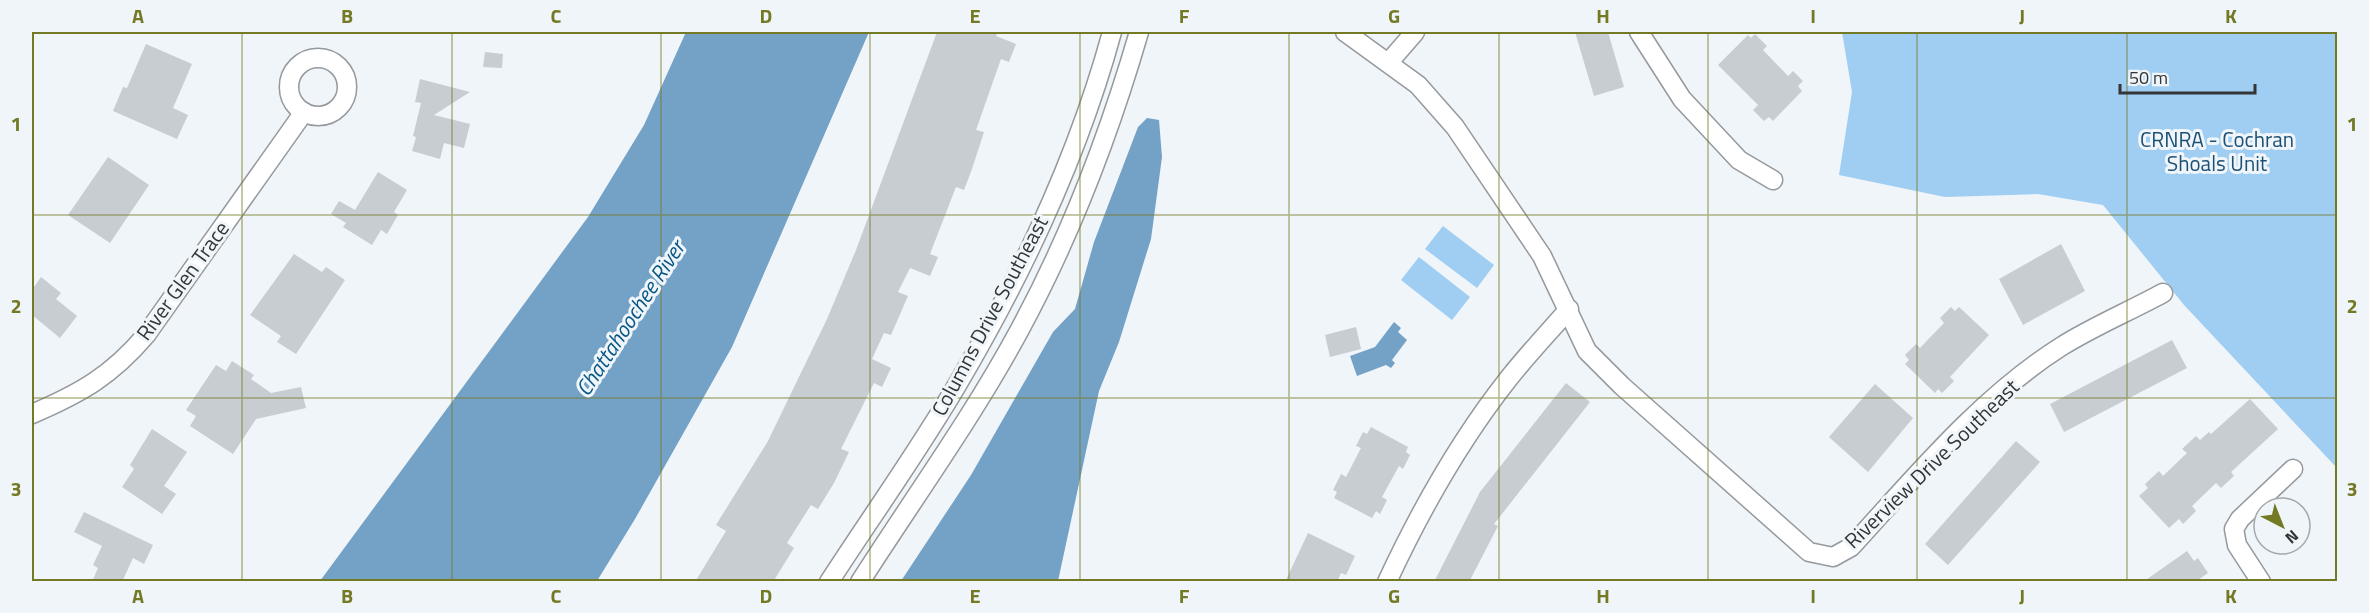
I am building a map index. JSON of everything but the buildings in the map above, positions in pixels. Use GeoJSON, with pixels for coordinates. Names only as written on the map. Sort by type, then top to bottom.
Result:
{"type":"FeatureCollection","features":[{"type":"Feature","properties":{"kind":"street","name":"Columns Drive Southeast"},"geometry":{"type":"LineString","coordinates":[[830,582],[960,380],[1008,290],[1073,150],[1112,32]]}},
{"type":"Feature","properties":{"kind":"street","name":"Columns Drive Southeast"},"geometry":{"type":"LineString","coordinates":[[860,582],[1019,331],[1063,244],[1099,155],[1139,32]]}},
{"type":"Feature","properties":{"kind":"street","name":"Riverview Drive Southeast"},"geometry":{"type":"LineString","coordinates":[[1347,32],[1418,86],[1455,127],[1542,256],[1587,351],[1622,386],[1809,552],[1833,556],[1851,547],[1946,444],[1997,395],[2062,346],[2163,293]]}},
{"type":"Feature","properties":{"kind":"street"},"geometry":{"type":"LineString","coordinates":[[1389,62],[1415,32]]}},
{"type":"Feature","properties":{"kind":"street"},"geometry":{"type":"LineString","coordinates":[[1639,32],[1682,99],[1739,160],[1773,180]]}},
{"type":"Feature","properties":{"kind":"street","name":"River Glen Trace"},"geometry":{"type":"LineString","coordinates":[[32,414],[78,394],[125,360],[146,335],[304,112]]}},
{"type":"Feature","properties":{"kind":"street"},"geometry":{"type":"LineString","coordinates":[[1387,582],[1412,528],[1459,450],[1508,378],[1569,309]]}},
{"type":"Feature","properties":{"kind":"street"},"geometry":{"type":"LineString","coordinates":[[2261,582],[2237,545],[2234,529],[2240,519],[2293,469]]}},
{"type":"Feature","properties":{"kind":"green space","name":"CRNRA - Cochran Shoals Unit"},"geometry":{"type":"Polygon","coordinates":[[[1842,32],[2337,32],[2337,468],[2184,305],[2103,205],[2038,194],[1945,197],[1839,175],[1852,92],[1842,32]]]}},
{"type":"Feature","properties":{"kind":"green space"},"geometry":{"type":"Polygon","coordinates":[[[1443,226],[1494,265],[1477,288],[1425,249],[1443,226]]]}},
{"type":"Feature","properties":{"kind":"green space"},"geometry":{"type":"Polygon","coordinates":[[[1419,257],[1470,297],[1452,320],[1401,280],[1419,257]]]}},
{"type":"Feature","properties":{"kind":"water","name":"Chattahoochee River"},"geometry":{"type":"Polygon","coordinates":[[[686,32],[869,32],[732,347],[635,519],[597,581],[320,581],[588,217],[644,125],[686,32]]]}},
{"type":"Feature","properties":{"kind":"water"},"geometry":{"type":"Polygon","coordinates":[[[1147,118],[1159,120],[1162,157],[1151,239],[1119,342],[1099,391],[1058,581],[901,581],[971,475],[1053,332],[1075,309],[1094,242],[1138,127],[1147,118]]]}},
{"type":"Feature","properties":{"kind":"water"},"geometry":{"type":"Polygon","coordinates":[[[1394,322],[1401,328],[1398,332],[1407,340],[1392,360],[1395,363],[1391,368],[1386,365],[1357,376],[1350,356],[1375,347],[1394,322]]]}}]}
